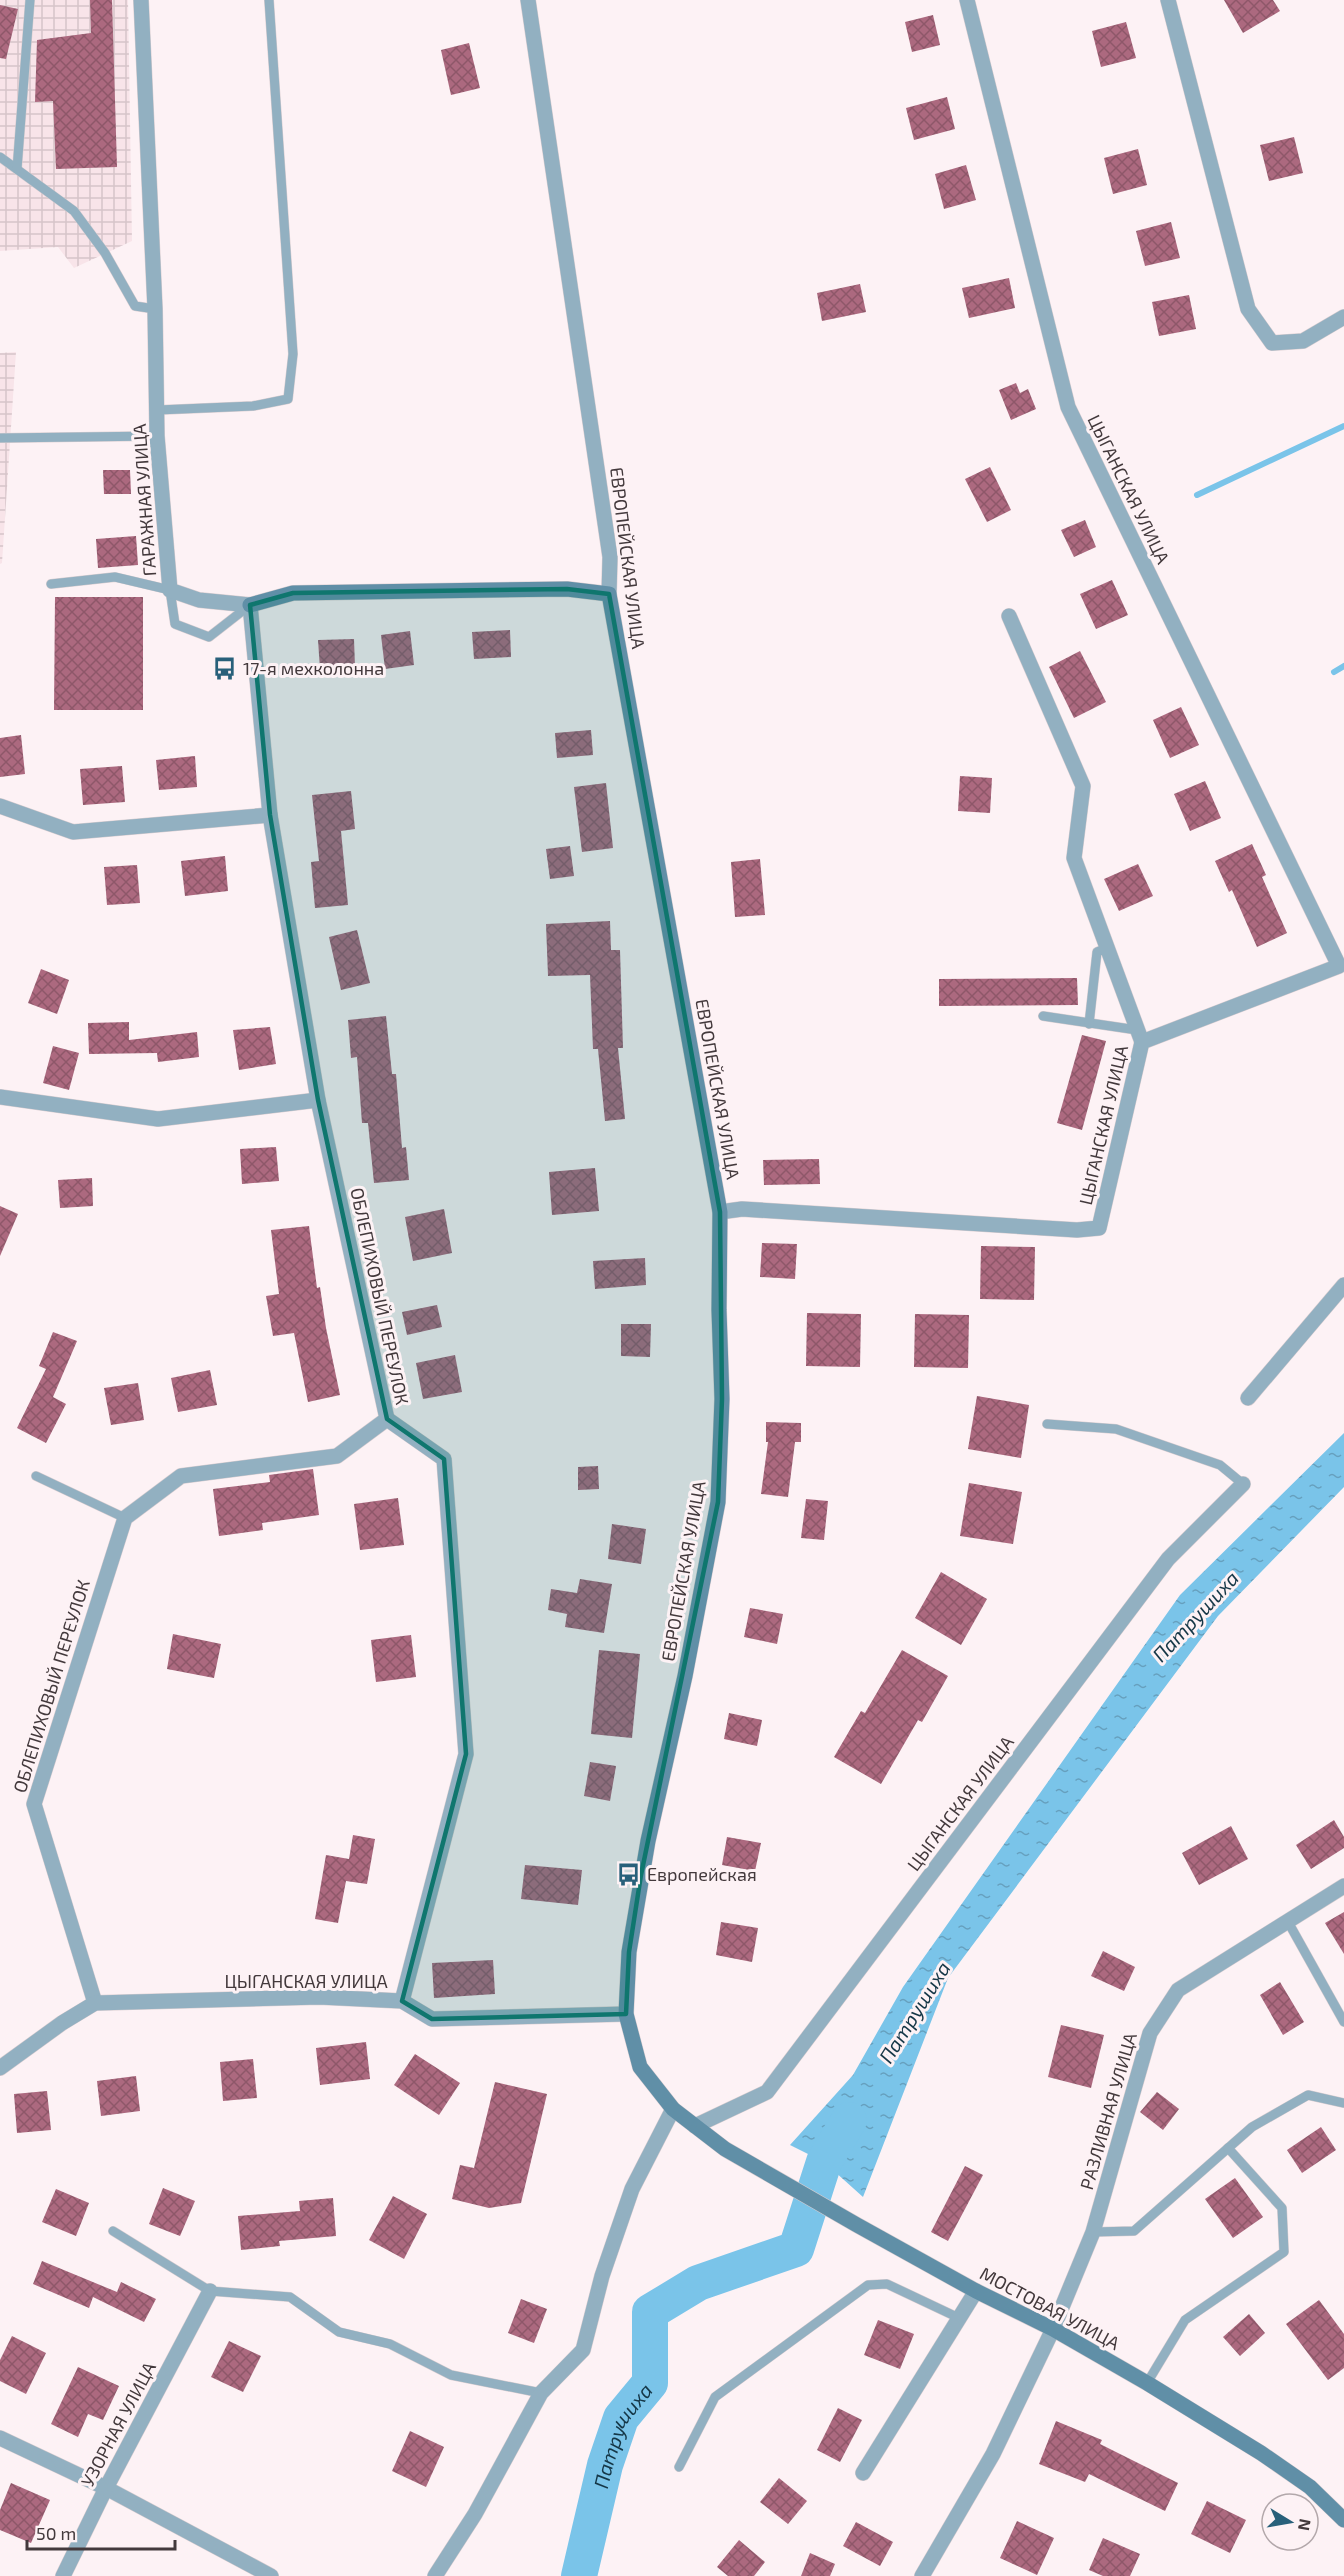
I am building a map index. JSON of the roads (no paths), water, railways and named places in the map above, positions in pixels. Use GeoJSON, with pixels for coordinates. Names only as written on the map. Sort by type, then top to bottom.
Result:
{"type":"FeatureCollection","features":[{"type":"Feature","properties":{"kind":"street","name":"ГАРАЖНАЯ УЛИЦА"},"geometry":{"type":"LineString","coordinates":[[141,0],[155,309],[157,436],[170,590],[198,600],[250,605],[293,593],[567,589],[609,594]]}},
{"type":"Feature","properties":{"kind":"street","name":"ЕВРОПЕЙСКАЯ УЛИЦА"},"geometry":{"type":"LineString","coordinates":[[528,0],[610,557],[609,594],[720,1212],[718,1310],[722,1399],[718,1502],[685,1676],[641,1875],[628,1952],[626,2014],[640,2067],[673,2109],[725,2149]]}},
{"type":"Feature","properties":{"kind":"street","name":"ЦЫГАНСКАЯ УЛИЦА"},"geometry":{"type":"LineString","coordinates":[[720,1212],[742,1209],[1077,1230],[1099,1228],[1140,1036],[1342,970],[1068,407],[967,0]]}},
{"type":"Feature","properties":{"kind":"street"},"geometry":{"type":"LineString","coordinates":[[1168,0],[1248,309],[1272,343],[1303,341],[1344,317]]}},
{"type":"Feature","properties":{"kind":"street","name":"ОБЛЕПИХОВЫЙ ПЕРЕУЛОК"},"geometry":{"type":"LineString","coordinates":[[95,2003],[34,1804],[125,1518],[181,1476],[337,1456],[387,1419],[318,1100],[270,815],[250,605]]}},
{"type":"Feature","properties":{"kind":"street"},"geometry":{"type":"LineString","coordinates":[[1009,616],[1083,786],[1074,858],[1140,1036]]}},
{"type":"Feature","properties":{"kind":"street"},"geometry":{"type":"LineString","coordinates":[[0,806],[73,832],[270,815]]}},
{"type":"Feature","properties":{"kind":"street"},"geometry":{"type":"LineString","coordinates":[[0,1097],[158,1119],[318,1100]]}},
{"type":"Feature","properties":{"kind":"street"},"geometry":{"type":"LineString","coordinates":[[1248,1398],[1344,1285]]}},
{"type":"Feature","properties":{"kind":"street"},"geometry":{"type":"LineString","coordinates":[[387,1419],[444,1460],[466,1754],[402,2001]]}},
{"type":"Feature","properties":{"kind":"street","name":"ЦЫГАНСКАЯ УЛИЦА"},"geometry":{"type":"LineString","coordinates":[[695,2126],[766,2092],[1168,1559],[1243,1484]]}},
{"type":"Feature","properties":{"kind":"street","name":"РАЗЛИВНАЯ УЛИЦА"},"geometry":{"type":"LineString","coordinates":[[924,2575],[993,2454],[1053,2329],[1093,2232],[1150,2033],[1178,1990],[1344,1886]]}},
{"type":"Feature","properties":{"kind":"street","name":"ЦЫГАНСКАЯ УЛИЦА"},"geometry":{"type":"LineString","coordinates":[[0,2068],[62,2023],[95,2003],[319,1997],[402,2001],[432,2019],[626,2014]]}},
{"type":"Feature","properties":{"kind":"street"},"geometry":{"type":"LineString","coordinates":[[435,2576],[475,2514],[541,2393],[583,2350],[602,2276],[632,2189],[673,2109]]}},
{"type":"Feature","properties":{"kind":"street","name":"МОСТОВАЯ УЛИЦА"},"geometry":{"type":"LineString","coordinates":[[725,2149],[857,2225],[1053,2329],[1147,2383],[1261,2453],[1310,2487],[1344,2520]]}},
{"type":"Feature","properties":{"kind":"street"},"geometry":{"type":"LineString","coordinates":[[863,2473],[976,2290]]}},
{"type":"Feature","properties":{"kind":"street","name":"УЗОРНАЯ УЛИЦА"},"geometry":{"type":"LineString","coordinates":[[63,2576],[106,2488],[210,2292]]}},
{"type":"Feature","properties":{"kind":"street"},"geometry":{"type":"LineString","coordinates":[[0,2438],[106,2488],[271,2576]]}},
{"type":"Feature","properties":{"kind":"lane"},"geometry":{"type":"LineString","coordinates":[[17,169],[30,0]]}},
{"type":"Feature","properties":{"kind":"lane"},"geometry":{"type":"LineString","coordinates":[[158,410],[253,406],[288,399],[293,354],[269,0]]}},
{"type":"Feature","properties":{"kind":"lane"},"geometry":{"type":"LineString","coordinates":[[0,157],[74,211],[105,253],[135,306],[155,309]]}},
{"type":"Feature","properties":{"kind":"lane"},"geometry":{"type":"LineString","coordinates":[[0,438],[10,436],[157,436]]}},
{"type":"Feature","properties":{"kind":"lane"},"geometry":{"type":"LineString","coordinates":[[51,585],[115,577],[170,590],[176,624],[209,637],[250,605]]}},
{"type":"Feature","properties":{"kind":"lane"},"geometry":{"type":"LineString","coordinates":[[1089,1024],[1097,952],[1107,948]]}},
{"type":"Feature","properties":{"kind":"lane"},"geometry":{"type":"LineString","coordinates":[[1043,1016],[1140,1036]]}},
{"type":"Feature","properties":{"kind":"lane"},"geometry":{"type":"LineString","coordinates":[[1047,1424],[1116,1429],[1220,1464],[1243,1484]]}},
{"type":"Feature","properties":{"kind":"lane"},"geometry":{"type":"LineString","coordinates":[[36,1476],[125,1518]]}},
{"type":"Feature","properties":{"kind":"lane"},"geometry":{"type":"LineString","coordinates":[[1287,1920],[1344,2022]]}},
{"type":"Feature","properties":{"kind":"lane"},"geometry":{"type":"LineString","coordinates":[[1093,2232],[1134,2231],[1252,2127],[1308,2095],[1344,2103]]}},
{"type":"Feature","properties":{"kind":"lane"},"geometry":{"type":"LineString","coordinates":[[1147,2383],[1185,2320],[1284,2252],[1282,2208],[1228,2148]]}},
{"type":"Feature","properties":{"kind":"lane"},"geometry":{"type":"LineString","coordinates":[[113,2231],[210,2292],[290,2297],[339,2332],[390,2344],[451,2375],[541,2393]]}},
{"type":"Feature","properties":{"kind":"lane"},"geometry":{"type":"LineString","coordinates":[[679,2467],[715,2397],[867,2285],[887,2284],[959,2318]]}},
{"type":"Feature","properties":{"kind":"water"},"geometry":{"type":"Polygon","coordinates":[[[1344,1433],[1344,1487],[1218,1616],[948,1978],[863,2197],[824,2162],[790,2145],[853,2075],[903,1987],[1180,1595],[1344,1433]]]}},
{"type":"Feature","properties":{"kind":"waterway"},"geometry":{"type":"LineString","coordinates":[[1197,495],[1344,426]]}},
{"type":"Feature","properties":{"kind":"waterway"},"geometry":{"type":"LineString","coordinates":[[1334,672],[1344,666]]}},
{"type":"Feature","properties":{"kind":"waterway","name":"Патрушиха"},"geometry":{"type":"LineString","coordinates":[[579,2576],[605,2465],[621,2418],[650,2383],[650,2312],[698,2283],[796,2249],[824,2162],[849,2120]]}},
{"type":"Feature","properties":{"kind":"place","name":"17-я мехколонна"},"geometry":{"type":"Point","coordinates":[225,668]}},
{"type":"Feature","properties":{"kind":"place","name":"Европейская"},"geometry":{"type":"Point","coordinates":[629,1874]}}]}
